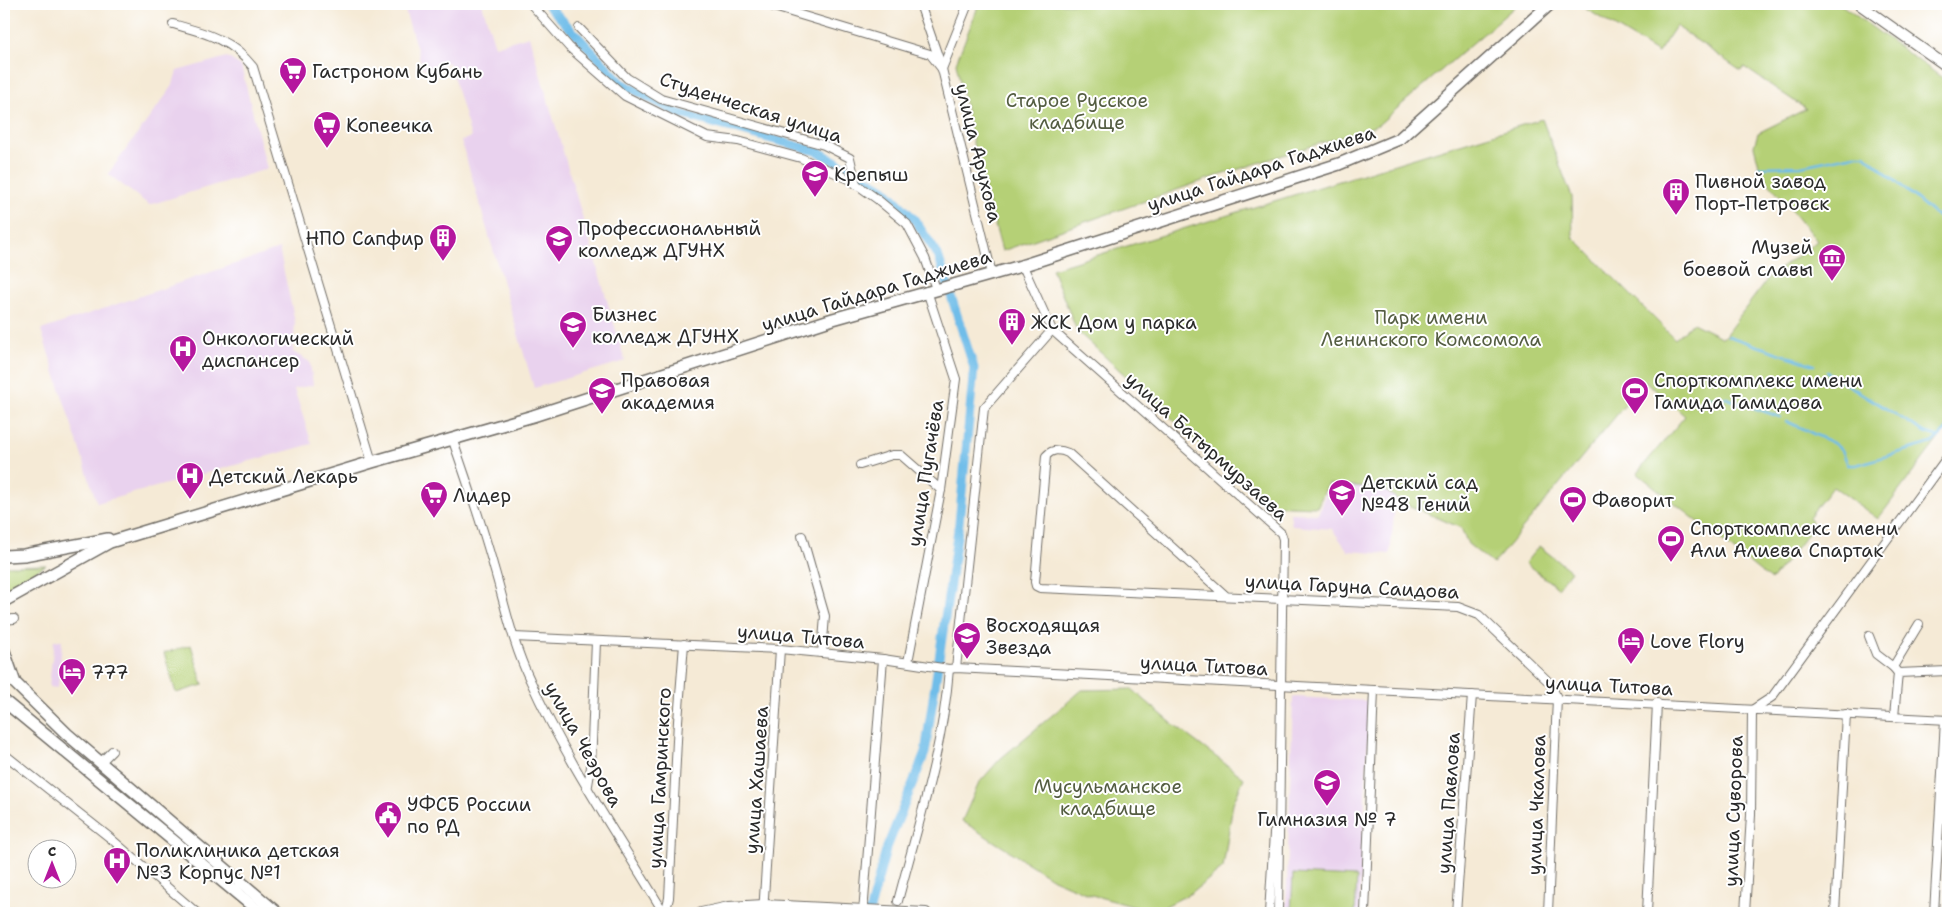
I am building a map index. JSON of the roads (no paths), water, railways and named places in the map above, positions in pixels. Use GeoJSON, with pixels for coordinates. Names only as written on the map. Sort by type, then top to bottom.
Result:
{"type":"FeatureCollection","features":[{"type":"Feature","properties":{"kind":"main road","name":"улица Гайдара Гаджиева"},"geometry":{"type":"LineString","coordinates":[[4,556],[24,555],[108,539],[452,439],[630,386],[833,319],[1022,264],[1339,164],[1399,139],[1549,4]]}},
{"type":"Feature","properties":{"kind":"main road"},"geometry":{"type":"LineString","coordinates":[[1860,4],[1948,66]]}},
{"type":"Feature","properties":{"kind":"main road","name":"улица Гайдара Гаджиева"},"geometry":{"type":"LineString","coordinates":[[4,601],[110,542],[372,461]]}},
{"type":"Feature","properties":{"kind":"main road"},"geometry":{"type":"LineString","coordinates":[[4,651],[15,683],[67,734],[276,913]]}},
{"type":"Feature","properties":{"kind":"main road"},"geometry":{"type":"LineString","coordinates":[[4,701],[261,913]]}},
{"type":"Feature","properties":{"kind":"main road"},"geometry":{"type":"LineString","coordinates":[[701,913],[728,907],[926,913]]}},
{"type":"Feature","properties":{"kind":"street","name":"улица Пугачёва"},"geometry":{"type":"LineString","coordinates":[[530,4],[569,47],[626,96],[707,137],[738,141],[801,158],[856,184],[907,224],[925,258],[931,290],[956,379],[941,490],[908,662]]}},
{"type":"Feature","properties":{"kind":"street","name":"улица Арухова"},"geometry":{"type":"LineString","coordinates":[[764,4],[930,54],[942,68]]}},
{"type":"Feature","properties":{"kind":"street","name":"улица Арухова"},"geometry":{"type":"LineString","coordinates":[[920,4],[942,68],[992,272]]}},
{"type":"Feature","properties":{"kind":"street"},"geometry":{"type":"LineString","coordinates":[[942,68],[968,4]]}},
{"type":"Feature","properties":{"kind":"street"},"geometry":{"type":"LineString","coordinates":[[173,24],[212,34],[224,40],[245,56],[253,67],[372,461]]}},
{"type":"Feature","properties":{"kind":"street","name":"Студенческая улица"},"geometry":{"type":"LineString","coordinates":[[579,28],[627,78],[661,99],[824,145],[850,158],[856,184]]}},
{"type":"Feature","properties":{"kind":"street","name":"улица Батырмурзаева"},"geometry":{"type":"LineString","coordinates":[[1022,264],[1052,330],[1281,533],[1283,539],[1278,913]]}},
{"type":"Feature","properties":{"kind":"street"},"geometry":{"type":"LineString","coordinates":[[898,901],[934,770],[946,705],[984,408],[1052,330]]}},
{"type":"Feature","properties":{"kind":"street","name":"улица Чеэрова"},"geometry":{"type":"LineString","coordinates":[[452,439],[529,679],[571,762],[588,785],[664,913]]}},
{"type":"Feature","properties":{"kind":"street","name":"улица Гаруна Саидова"},"geometry":{"type":"LineString","coordinates":[[1226,596],[1068,453],[1055,450],[1049,452],[1046,456],[1036,586],[1468,609],[1479,615],[1550,682],[1556,698]]}},
{"type":"Feature","properties":{"kind":"street"},"geometry":{"type":"LineString","coordinates":[[860,465],[892,455],[901,455],[941,490]]}},
{"type":"Feature","properties":{"kind":"street"},"geometry":{"type":"LineString","coordinates":[[1752,710],[1772,697],[1948,456]]}},
{"type":"Feature","properties":{"kind":"street"},"geometry":{"type":"LineString","coordinates":[[802,536],[825,616],[822,653]]}},
{"type":"Feature","properties":{"kind":"street"},"geometry":{"type":"LineString","coordinates":[[4,620],[14,619]]}},
{"type":"Feature","properties":{"kind":"street"},"geometry":{"type":"LineString","coordinates":[[1894,717],[1896,670],[1919,624]]}},
{"type":"Feature","properties":{"kind":"street"},"geometry":{"type":"LineString","coordinates":[[1869,636],[1876,654],[1896,670],[1948,671]]}},
{"type":"Feature","properties":{"kind":"street","name":"улица Титова"},"geometry":{"type":"LineString","coordinates":[[514,637],[780,649],[883,659],[931,667],[1657,703],[1947,720]]}},
{"type":"Feature","properties":{"kind":"street"},"geometry":{"type":"LineString","coordinates":[[588,785],[591,767],[596,641]]}},
{"type":"Feature","properties":{"kind":"street","name":"улица Гамринского"},"geometry":{"type":"LineString","coordinates":[[664,913],[669,898],[684,644]]}},
{"type":"Feature","properties":{"kind":"street","name":"улица Хашаева"},"geometry":{"type":"LineString","coordinates":[[764,909],[780,649]]}},
{"type":"Feature","properties":{"kind":"street"},"geometry":{"type":"LineString","coordinates":[[863,911],[883,659]]}},
{"type":"Feature","properties":{"kind":"street","name":"улица Батырмурзаева"},"geometry":{"type":"LineString","coordinates":[[1269,913],[1278,774],[1281,685]]}},
{"type":"Feature","properties":{"kind":"street"},"geometry":{"type":"LineString","coordinates":[[1365,913],[1374,690]]}},
{"type":"Feature","properties":{"kind":"street","name":"улица Павлова"},"geometry":{"type":"LineString","coordinates":[[1456,913],[1472,695]]}},
{"type":"Feature","properties":{"kind":"street","name":"улица Чкалова"},"geometry":{"type":"LineString","coordinates":[[1548,913],[1556,698]]}},
{"type":"Feature","properties":{"kind":"street"},"geometry":{"type":"LineString","coordinates":[[1647,913],[1657,703]]}},
{"type":"Feature","properties":{"kind":"street","name":"улица Суворова"},"geometry":{"type":"LineString","coordinates":[[1745,913],[1751,815],[1752,710]]}},
{"type":"Feature","properties":{"kind":"street"},"geometry":{"type":"LineString","coordinates":[[1835,913],[1846,714]]}},
{"type":"Feature","properties":{"kind":"street"},"geometry":{"type":"LineString","coordinates":[[1934,913],[1947,720]]}},
{"type":"Feature","properties":{"kind":"street"},"geometry":{"type":"LineString","coordinates":[[100,763],[112,751]]}},
{"type":"Feature","properties":{"kind":"street"},"geometry":{"type":"LineString","coordinates":[[4,754],[109,837],[197,913]]}},
{"type":"Feature","properties":{"kind":"waterway"},"geometry":{"type":"LineString","coordinates":[[547,4],[622,83],[677,113],[819,152],[884,189],[914,219],[938,255],[974,368],[959,523],[925,753],[886,850],[869,913]]}},
{"type":"Feature","properties":{"kind":"waterway"},"geometry":{"type":"LineString","coordinates":[[1758,167],[1801,166],[1854,155],[1865,155],[1946,224]]}},
{"type":"Feature","properties":{"kind":"waterway"},"geometry":{"type":"LineString","coordinates":[[1728,336],[1814,365]]}},
{"type":"Feature","properties":{"kind":"waterway"},"geometry":{"type":"LineString","coordinates":[[1827,372],[1924,432],[1939,437]]}},
{"type":"Feature","properties":{"kind":"waterway"},"geometry":{"type":"LineString","coordinates":[[1707,397],[1726,398],[1780,417]]}},
{"type":"Feature","properties":{"kind":"waterway"},"geometry":{"type":"LineString","coordinates":[[1786,421],[1833,443],[1842,450],[1848,465],[1856,465],[1932,443],[1948,428]]}},
{"type":"Feature","properties":{"kind":"place","name":"Гастроном Кубань"},"geometry":{"type":"Point","coordinates":[293,95]}},
{"type":"Feature","properties":{"kind":"place","name":"Копеечка"},"geometry":{"type":"Point","coordinates":[327,149]}},
{"type":"Feature","properties":{"kind":"place","name":"Крепыш"},"geometry":{"type":"Point","coordinates":[815,198]}},
{"type":"Feature","properties":{"kind":"place","name":"Пивной завод Порт-Петровск"},"geometry":{"type":"Point","coordinates":[1676,216]}},
{"type":"Feature","properties":{"kind":"place","name":"НПО Сапфир"},"geometry":{"type":"Point","coordinates":[443,262]}},
{"type":"Feature","properties":{"kind":"place","name":"Профессиональный колледж ДГУНХ"},"geometry":{"type":"Point","coordinates":[559,263]}},
{"type":"Feature","properties":{"kind":"place","name":"Музей боевой славы"},"geometry":{"type":"Point","coordinates":[1832,282]}},
{"type":"Feature","properties":{"kind":"place","name":"ЖСК Дом у парка"},"geometry":{"type":"Point","coordinates":[1012,346]}},
{"type":"Feature","properties":{"kind":"place","name":"Бизнес колледж ДГУНХ"},"geometry":{"type":"Point","coordinates":[573,349]}},
{"type":"Feature","properties":{"kind":"place","name":"Онкологический диспансер"},"geometry":{"type":"Point","coordinates":[183,373]}},
{"type":"Feature","properties":{"kind":"place","name":"Правовая академия"},"geometry":{"type":"Point","coordinates":[602,415]}},
{"type":"Feature","properties":{"kind":"place","name":"Спорткомплекс имени Гамида Гамидова"},"geometry":{"type":"Point","coordinates":[1635,415]}},
{"type":"Feature","properties":{"kind":"place","name":"Детский Лекарь"},"geometry":{"type":"Point","coordinates":[190,500]}},
{"type":"Feature","properties":{"kind":"place","name":"Детский сад №48 Гений"},"geometry":{"type":"Point","coordinates":[1342,517]}},
{"type":"Feature","properties":{"kind":"place","name":"Лидер"},"geometry":{"type":"Point","coordinates":[434,519]}},
{"type":"Feature","properties":{"kind":"place","name":"Фаворит"},"geometry":{"type":"Point","coordinates":[1573,524]}},
{"type":"Feature","properties":{"kind":"place","name":"Спорткомплекс имени Али Алиева Спартак"},"geometry":{"type":"Point","coordinates":[1671,563]}},
{"type":"Feature","properties":{"kind":"place","name":"Восходящая Звезда"},"geometry":{"type":"Point","coordinates":[967,660]}},
{"type":"Feature","properties":{"kind":"place","name":"Love Flory"},"geometry":{"type":"Point","coordinates":[1631,665]}},
{"type":"Feature","properties":{"kind":"place","name":"777"},"geometry":{"type":"Point","coordinates":[72,696]}},
{"type":"Feature","properties":{"kind":"place","name":"Гимназия № 7"},"geometry":{"type":"Point","coordinates":[1327,807]}},
{"type":"Feature","properties":{"kind":"place","name":"УФСБ России по РД"},"geometry":{"type":"Point","coordinates":[388,839]}},
{"type":"Feature","properties":{"kind":"place","name":"Поликлиника детская №3 Корпус №1"},"geometry":{"type":"Point","coordinates":[117,885]}},
{"type":"Feature","properties":{"kind":"park label","name":"Старое Русское кладбище"},"geometry":{"type":"Point","coordinates":[1077,111]}},
{"type":"Feature","properties":{"kind":"park label","name":"Парк имени Ленинского Комсомола"},"geometry":{"type":"Point","coordinates":[1431,328]}},
{"type":"Feature","properties":{"kind":"park label","name":"Мусульманское кладбище"},"geometry":{"type":"Point","coordinates":[1108,797]}}]}
